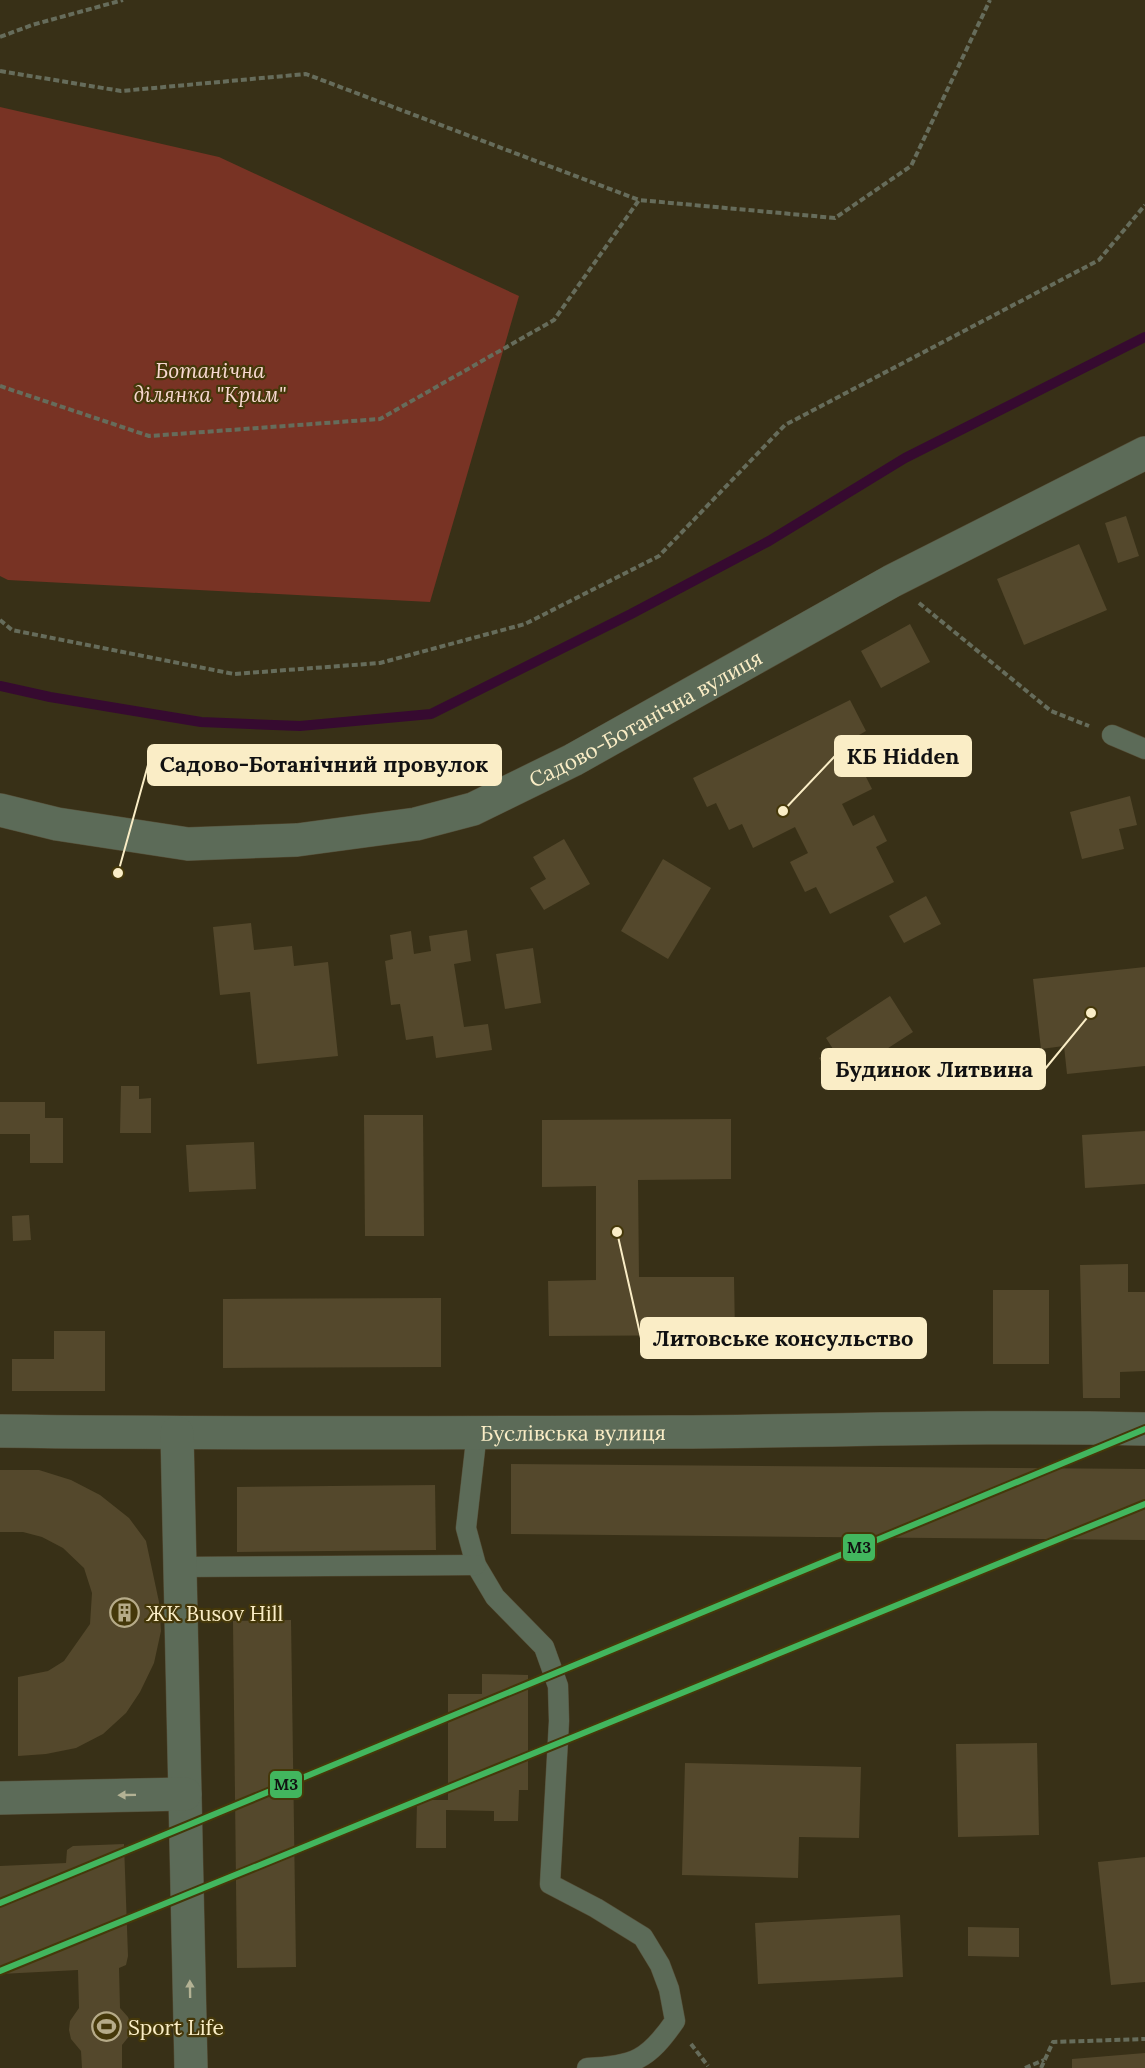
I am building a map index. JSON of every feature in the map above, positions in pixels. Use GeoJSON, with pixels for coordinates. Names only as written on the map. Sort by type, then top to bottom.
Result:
{"type":"FeatureCollection","features":[{"type":"Feature","properties":{"kind":"street","name":"Садово-Ботанічна вулиця"},"geometry":{"type":"LineString","coordinates":[[0,810],[57,824],[188,844],[297,840],[416,824],[473,809],[573,760],[892,581],[1145,453]]}},
{"type":"Feature","properties":{"kind":"street","name":"Буслівська вулиця"},"geometry":{"type":"LineString","coordinates":[[0,1431],[177,1433],[673,1432],[1046,1427],[1145,1429]]}},
{"type":"Feature","properties":{"kind":"street"},"geometry":{"type":"LineString","coordinates":[[177,1433],[191,2068]]}},
{"type":"Feature","properties":{"kind":"street"},"geometry":{"type":"LineString","coordinates":[[0,1798],[185,1794]]}},
{"type":"Feature","properties":{"kind":"lane"},"geometry":{"type":"LineString","coordinates":[[1112,735],[1145,748]]}},
{"type":"Feature","properties":{"kind":"lane"},"geometry":{"type":"LineString","coordinates":[[477,1432],[466,1528],[476,1565],[495,1598],[544,1647],[558,1686],[559,1721],[550,1884],[596,1908],[643,1937],[660,1965],[669,1989],[675,2021],[661,2041],[639,2060],[608,2067],[587,2068]]}},
{"type":"Feature","properties":{"kind":"lane"},"geometry":{"type":"LineString","coordinates":[[180,1567],[476,1565]]}},
{"type":"Feature","properties":{"kind":"path"},"geometry":{"type":"LineString","coordinates":[[0,37],[32,25],[123,0]]}},
{"type":"Feature","properties":{"kind":"path"},"geometry":{"type":"LineString","coordinates":[[0,71],[121,91],[306,74],[639,200],[835,218],[911,166],[990,0]]}},
{"type":"Feature","properties":{"kind":"path"},"geometry":{"type":"LineString","coordinates":[[0,386],[148,436],[380,419],[554,320],[639,200]]}},
{"type":"Feature","properties":{"kind":"path"},"geometry":{"type":"LineString","coordinates":[[0,620],[12,630],[234,674],[380,663],[525,624],[659,556],[785,425],[1099,260],[1145,206]]}},
{"type":"Feature","properties":{"kind":"path"},"geometry":{"type":"LineString","coordinates":[[892,581],[1051,711],[1112,735]]}},
{"type":"Feature","properties":{"kind":"path"},"geometry":{"type":"LineString","coordinates":[[1041,2068],[1053,2042],[1145,2039]]}},
{"type":"Feature","properties":{"kind":"path"},"geometry":{"type":"LineString","coordinates":[[1025,2068],[1045,2060]]}},
{"type":"Feature","properties":{"kind":"green space","name":"Ботанічна ділянка \"Крим\""},"geometry":{"type":"Polygon","coordinates":[[[0,107],[219,157],[519,296],[430,602],[8,580],[0,576],[0,107]]]}},
{"type":"Feature","properties":{"kind":"building"},"geometry":{"type":"Polygon","coordinates":[[[1126,516],[1139,556],[1118,563],[1105,523],[1126,516]]]}},
{"type":"Feature","properties":{"kind":"building"},"geometry":{"type":"Polygon","coordinates":[[[1079,544],[1107,610],[1024,645],[997,579],[1079,544]]]}},
{"type":"Feature","properties":{"kind":"building"},"geometry":{"type":"Polygon","coordinates":[[[910,624],[930,662],[881,688],[861,651],[910,624]]]}},
{"type":"Feature","properties":{"kind":"building"},"geometry":{"type":"Polygon","coordinates":[[[850,700],[866,731],[859,735],[873,763],[862,769],[872,789],[842,804],[853,826],[874,815],[887,841],[876,847],[894,882],[830,914],[816,887],[805,892],[790,862],[808,853],[795,827],[753,848],[742,824],[729,830],[716,803],[707,807],[693,778],[850,700]]]}},
{"type":"Feature","properties":{"kind":"building"},"geometry":{"type":"Polygon","coordinates":[[[1130,796],[1137,825],[1119,829],[1124,849],[1082,859],[1070,812],[1130,796]]]}},
{"type":"Feature","properties":{"kind":"building"},"geometry":{"type":"Polygon","coordinates":[[[564,839],[590,884],[544,910],[530,888],[546,879],[533,857],[564,839]]]}},
{"type":"Feature","properties":{"kind":"building"},"geometry":{"type":"Polygon","coordinates":[[[663,859],[711,888],[668,959],[621,931],[663,859]]]}},
{"type":"Feature","properties":{"kind":"building"},"geometry":{"type":"Polygon","coordinates":[[[926,896],[941,924],[904,943],[889,916],[926,896]]]}},
{"type":"Feature","properties":{"kind":"building"},"geometry":{"type":"Polygon","coordinates":[[[251,923],[254,950],[292,946],[294,966],[328,962],[338,1056],[257,1064],[250,992],[220,995],[213,927],[251,923]]]}},
{"type":"Feature","properties":{"kind":"building"},"geometry":{"type":"Polygon","coordinates":[[[467,930],[471,961],[454,964],[464,1027],[488,1024],[492,1050],[436,1058],[433,1036],[406,1040],[400,1004],[391,1005],[385,961],[393,959],[390,935],[411,931],[414,954],[431,951],[429,936],[467,930]]]}},
{"type":"Feature","properties":{"kind":"building"},"geometry":{"type":"Polygon","coordinates":[[[533,948],[541,1003],[505,1009],[496,954],[533,948]]]}},
{"type":"Feature","properties":{"kind":"building"},"geometry":{"type":"Polygon","coordinates":[[[1145,967],[1145,1066],[1067,1074],[1064,1046],[1041,1049],[1033,979],[1145,967]]]}},
{"type":"Feature","properties":{"kind":"building"},"geometry":{"type":"Polygon","coordinates":[[[890,996],[913,1032],[834,1083],[819,1058],[833,1049],[826,1038],[890,996]]]}},
{"type":"Feature","properties":{"kind":"building"},"geometry":{"type":"Polygon","coordinates":[[[121,1086],[139,1086],[139,1099],[151,1098],[151,1133],[120,1133],[121,1086]]]}},
{"type":"Feature","properties":{"kind":"building"},"geometry":{"type":"Polygon","coordinates":[[[0,1102],[45,1102],[45,1118],[63,1118],[63,1163],[30,1163],[30,1134],[0,1134],[0,1102]]]}},
{"type":"Feature","properties":{"kind":"building"},"geometry":{"type":"Polygon","coordinates":[[[364,1115],[423,1115],[424,1236],[365,1236],[364,1115]]]}},
{"type":"Feature","properties":{"kind":"building"},"geometry":{"type":"Polygon","coordinates":[[[731,1119],[731,1179],[638,1180],[639,1277],[734,1277],[735,1335],[549,1336],[548,1281],[596,1280],[596,1186],[542,1187],[542,1120],[731,1119]]]}},
{"type":"Feature","properties":{"kind":"building"},"geometry":{"type":"Polygon","coordinates":[[[1145,1131],[1145,1184],[1085,1188],[1082,1135],[1145,1131]]]}},
{"type":"Feature","properties":{"kind":"building"},"geometry":{"type":"Polygon","coordinates":[[[254,1142],[256,1189],[189,1192],[186,1145],[254,1142]]]}},
{"type":"Feature","properties":{"kind":"building"},"geometry":{"type":"Polygon","coordinates":[[[29,1215],[31,1240],[13,1241],[12,1216],[29,1215]]]}},
{"type":"Feature","properties":{"kind":"building"},"geometry":{"type":"Polygon","coordinates":[[[1128,1264],[1128,1292],[1145,1292],[1145,1371],[1120,1372],[1120,1398],[1083,1398],[1080,1265],[1128,1264]]]}},
{"type":"Feature","properties":{"kind":"building"},"geometry":{"type":"Polygon","coordinates":[[[993,1290],[1049,1290],[1049,1364],[993,1364],[993,1290]]]}},
{"type":"Feature","properties":{"kind":"building"},"geometry":{"type":"Polygon","coordinates":[[[441,1298],[441,1367],[223,1368],[223,1299],[441,1298]]]}},
{"type":"Feature","properties":{"kind":"building"},"geometry":{"type":"Polygon","coordinates":[[[54,1331],[105,1331],[105,1391],[12,1391],[12,1359],[54,1359],[54,1331]]]}},
{"type":"Feature","properties":{"kind":"building"},"geometry":{"type":"Polygon","coordinates":[[[511,1464],[1145,1469],[1145,1540],[511,1534],[511,1464]]]}},
{"type":"Feature","properties":{"kind":"building","name":"ЖК Busov Hill"},"geometry":{"type":"Polygon","coordinates":[[[0,1470],[39,1470],[71,1480],[100,1495],[129,1518],[146,1541],[159,1602],[161,1631],[154,1663],[140,1692],[126,1713],[103,1734],[76,1748],[46,1754],[18,1756],[18,1677],[48,1671],[64,1661],[90,1624],[92,1593],[84,1568],[63,1548],[42,1537],[23,1532],[0,1532],[0,1470]]]}},
{"type":"Feature","properties":{"kind":"building"},"geometry":{"type":"Polygon","coordinates":[[[435,1485],[436,1550],[237,1552],[237,1487],[435,1485]]]}},
{"type":"Feature","properties":{"kind":"building"},"geometry":{"type":"Polygon","coordinates":[[[291,1620],[296,1967],[237,1968],[233,1621],[291,1620]]]}},
{"type":"Feature","properties":{"kind":"building"},"geometry":{"type":"Polygon","coordinates":[[[482,1674],[528,1675],[528,1790],[519,1790],[518,1821],[494,1821],[494,1811],[446,1810],[446,1848],[416,1848],[417,1800],[448,1800],[448,1694],[482,1694],[482,1674]]]}},
{"type":"Feature","properties":{"kind":"building"},"geometry":{"type":"Polygon","coordinates":[[[1037,1743],[1039,1835],[958,1837],[956,1744],[1037,1743]]]}},
{"type":"Feature","properties":{"kind":"building"},"geometry":{"type":"Polygon","coordinates":[[[685,1763],[861,1767],[859,1838],[799,1837],[798,1878],[682,1875],[685,1763]]]}},
{"type":"Feature","properties":{"kind":"building"},"geometry":{"type":"Polygon","coordinates":[[[124,1844],[128,1956],[126,1965],[119,1968],[120,2008],[128,2017],[131,2025],[130,2035],[122,2045],[122,2068],[82,2068],[81,2051],[71,2039],[69,2030],[70,2021],[79,2008],[78,1970],[0,1974],[0,1866],[66,1863],[67,1850],[73,1846],[124,1844]]]}},
{"type":"Feature","properties":{"kind":"building"},"geometry":{"type":"Polygon","coordinates":[[[1145,1857],[1145,1982],[1111,1985],[1098,1862],[1145,1857]]]}},
{"type":"Feature","properties":{"kind":"building"},"geometry":{"type":"Polygon","coordinates":[[[900,1915],[903,1977],[758,1984],[755,1923],[900,1915]]]}},
{"type":"Feature","properties":{"kind":"building"},"geometry":{"type":"Polygon","coordinates":[[[968,1927],[1019,1928],[1019,1957],[968,1956],[968,1927]]]}},
{"type":"Feature","properties":{"kind":"building"},"geometry":{"type":"Polygon","coordinates":[[[1145,2053],[1145,2068],[1072,2068],[1072,2059],[1145,2053]]]}},
{"type":"Feature","properties":{"kind":"waterway"},"geometry":{"type":"LineString","coordinates":[[0,686],[50,697],[201,722],[300,726],[431,714],[631,614],[769,541],[905,458],[1145,337]]}},
{"type":"Feature","properties":{"kind":"transit line","name":"M3"},"geometry":{"type":"LineString","coordinates":[[0,1903],[1145,1429]]}},
{"type":"Feature","properties":{"kind":"transit line","name":"M3"},"geometry":{"type":"LineString","coordinates":[[0,1971],[1145,1504]]}},
{"type":"Feature","properties":{"kind":"place","name":"КБ Hidden"},"geometry":{"type":"Point","coordinates":[783,811]}},
{"type":"Feature","properties":{"kind":"place","name":"Садово-Ботанічний провулок"},"geometry":{"type":"Point","coordinates":[118,873]}},
{"type":"Feature","properties":{"kind":"place","name":"Будинок Литвина"},"geometry":{"type":"Point","coordinates":[1091,1013]}},
{"type":"Feature","properties":{"kind":"place","name":"Литовське консульство"},"geometry":{"type":"Point","coordinates":[617,1232]}},
{"type":"Feature","properties":{"kind":"place","name":"ЖК Busov Hill"},"geometry":{"type":"Point","coordinates":[125,1613]}},
{"type":"Feature","properties":{"kind":"place","name":"Sport Life"},"geometry":{"type":"Point","coordinates":[107,2027]}}]}
